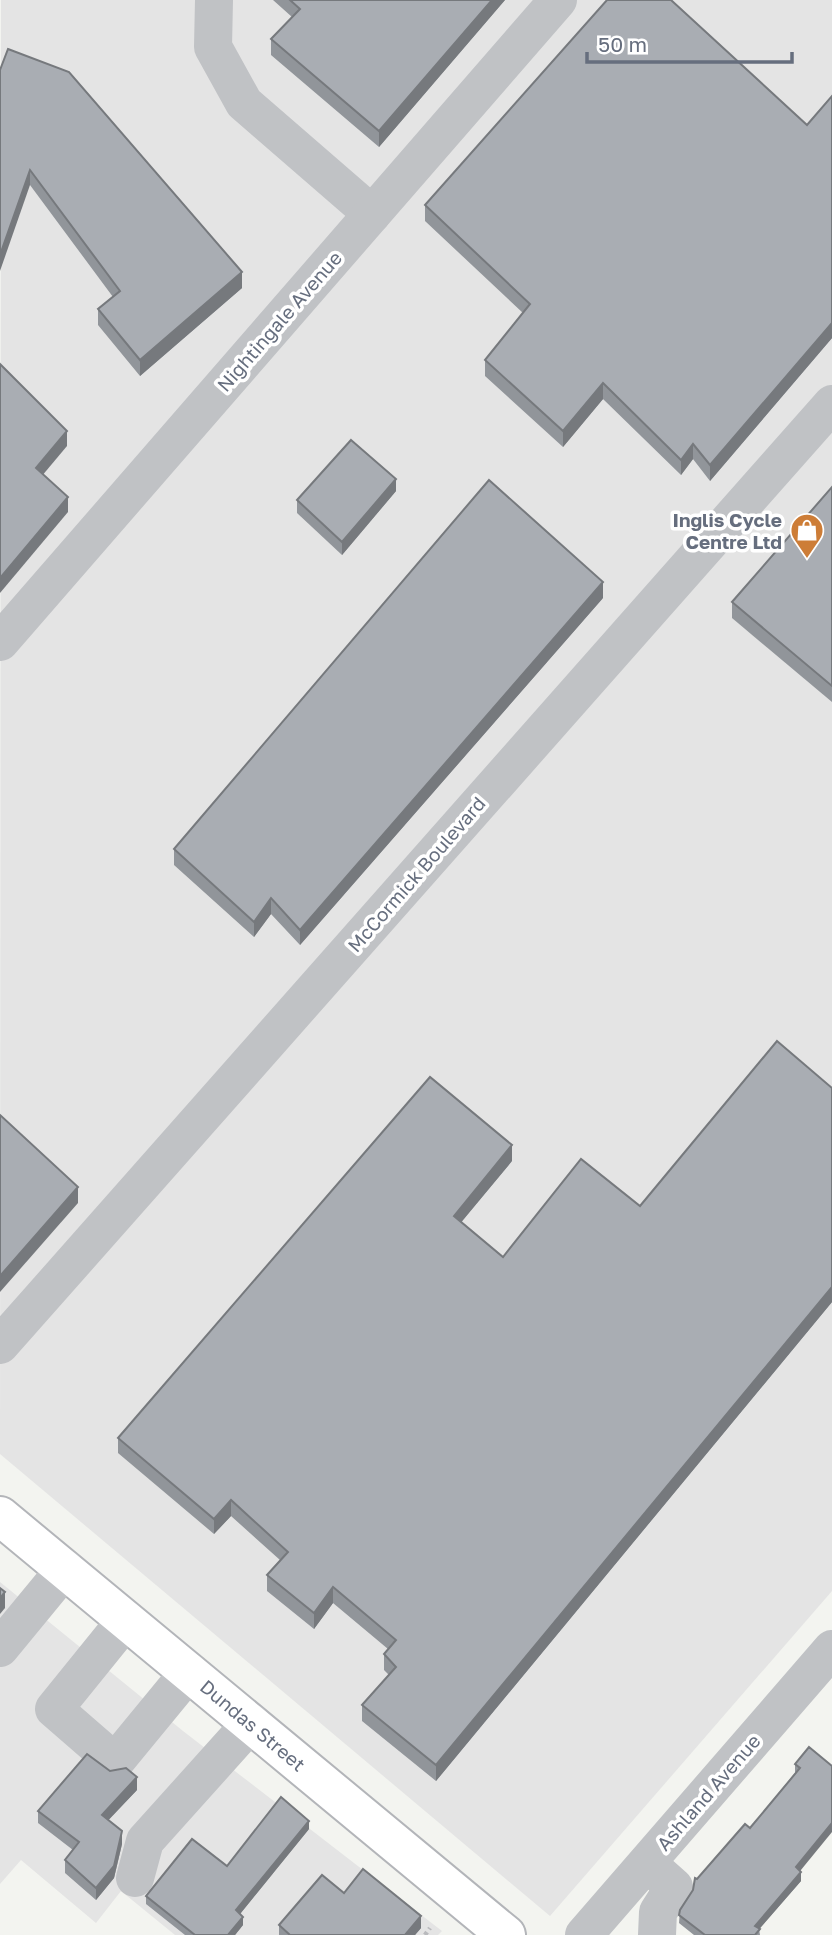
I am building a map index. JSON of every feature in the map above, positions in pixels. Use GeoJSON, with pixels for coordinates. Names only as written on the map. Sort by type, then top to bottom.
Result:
{"type":"FeatureCollection","features":[{"type":"Feature","properties":{"kind":"main road","name":"Dundas Street"},"geometry":{"type":"LineString","coordinates":[[0,1516],[251,1723],[488,1929]]}},
{"type":"Feature","properties":{"kind":"street"},"geometry":{"type":"LineString","coordinates":[[214,0],[214,47],[244,103],[372,214]]}},
{"type":"Feature","properties":{"kind":"street","name":"Nightingale Avenue"},"geometry":{"type":"LineString","coordinates":[[0,642],[558,0]]}},
{"type":"Feature","properties":{"kind":"street","name":"McCormick Boulevard"},"geometry":{"type":"LineString","coordinates":[[0,1345],[832,404]]}},
{"type":"Feature","properties":{"kind":"street"},"geometry":{"type":"LineString","coordinates":[[0,1648],[65,1569]]}},
{"type":"Feature","properties":{"kind":"street"},"geometry":{"type":"LineString","coordinates":[[126,1620],[54,1710],[115,1762],[189,1672]]}},
{"type":"Feature","properties":{"kind":"street","name":"Ashland Avenue"},"geometry":{"type":"LineString","coordinates":[[584,1935],[647,1863],[824,1674]]}},
{"type":"Feature","properties":{"kind":"street"},"geometry":{"type":"LineString","coordinates":[[135,1878],[145,1841],[251,1723]]}},
{"type":"Feature","properties":{"kind":"street"},"geometry":{"type":"LineString","coordinates":[[647,1863],[674,1887],[658,1912],[657,1935]]}},
{"type":"Feature","properties":{"kind":"path"},"geometry":{"type":"LineString","coordinates":[[425,1935],[430,1928]]}},
{"type":"Feature","properties":{"kind":"shaded area"},"geometry":{"type":"Polygon","coordinates":[[[1,0],[832,0],[832,1591],[550,1916],[0,1454],[1,0]]]}},
{"type":"Feature","properties":{"kind":"shaded area"},"geometry":{"type":"Polygon","coordinates":[[[0,1582],[183,1731],[442,1931],[438,1935],[175,1935],[121,1891],[96,1923],[21,1860],[0,1884],[0,1582]]]}},
{"type":"Feature","properties":{"kind":"building"},"geometry":{"type":"Polygon","coordinates":[[[290,0],[492,0],[379,131],[271,39],[300,9],[290,0]]]}},
{"type":"Feature","properties":{"kind":"building"},"geometry":{"type":"Polygon","coordinates":[[[607,0],[671,0],[807,125],[832,96],[832,323],[710,465],[693,444],[681,460],[603,383],[563,431],[485,360],[530,304],[425,205],[607,0]]]}},
{"type":"Feature","properties":{"kind":"building"},"geometry":{"type":"Polygon","coordinates":[[[8,49],[69,72],[242,272],[140,360],[98,309],[120,291],[30,170],[0,255],[0,70],[8,49]]]}},
{"type":"Feature","properties":{"kind":"building"},"geometry":{"type":"Polygon","coordinates":[[[0,364],[67,431],[36,468],[68,497],[0,578],[0,364]]]}},
{"type":"Feature","properties":{"kind":"building"},"geometry":{"type":"Polygon","coordinates":[[[351,440],[396,479],[342,542],[297,500],[351,440]]]}},
{"type":"Feature","properties":{"kind":"building"},"geometry":{"type":"Polygon","coordinates":[[[489,480],[603,582],[300,930],[271,898],[254,922],[174,849],[489,480]]]}},
{"type":"Feature","properties":{"kind":"building","name":"Inglis Cycle Centre Ltd"},"geometry":{"type":"Polygon","coordinates":[[[832,487],[832,686],[732,602],[832,487]]]}},
{"type":"Feature","properties":{"kind":"building"},"geometry":{"type":"Polygon","coordinates":[[[777,1041],[832,1088],[832,1287],[436,1765],[362,1705],[396,1667],[384,1654],[396,1640],[333,1587],[314,1613],[267,1575],[288,1552],[231,1500],[214,1519],[118,1438],[430,1077],[512,1145],[454,1216],[503,1257],[581,1159],[640,1206],[777,1041]]]}},
{"type":"Feature","properties":{"kind":"building"},"geometry":{"type":"Polygon","coordinates":[[[0,1115],[78,1187],[0,1276],[0,1115]]]}},
{"type":"Feature","properties":{"kind":"building"},"geometry":{"type":"Polygon","coordinates":[[[809,1747],[832,1766],[832,1823],[796,1867],[801,1872],[755,1926],[760,1929],[755,1935],[705,1935],[679,1915],[693,1890],[695,1878],[697,1879],[745,1824],[750,1828],[800,1768],[795,1764],[809,1747]]]}},
{"type":"Feature","properties":{"kind":"building"},"geometry":{"type":"Polygon","coordinates":[[[87,1754],[110,1771],[126,1768],[137,1777],[102,1815],[122,1831],[114,1866],[96,1888],[65,1860],[79,1842],[38,1811],[87,1754]]]}},
{"type":"Feature","properties":{"kind":"building"},"geometry":{"type":"Polygon","coordinates":[[[281,1797],[309,1821],[236,1910],[243,1917],[228,1935],[195,1935],[146,1896],[192,1839],[227,1866],[281,1797]]]}},
{"type":"Feature","properties":{"kind":"building"},"geometry":{"type":"Polygon","coordinates":[[[363,1869],[421,1916],[405,1935],[290,1935],[279,1925],[322,1875],[344,1893],[363,1869]]]}},
{"type":"Feature","properties":{"kind":"place","name":"Inglis Cycle Centre Ltd"},"geometry":{"type":"Point","coordinates":[807,560]}}]}
